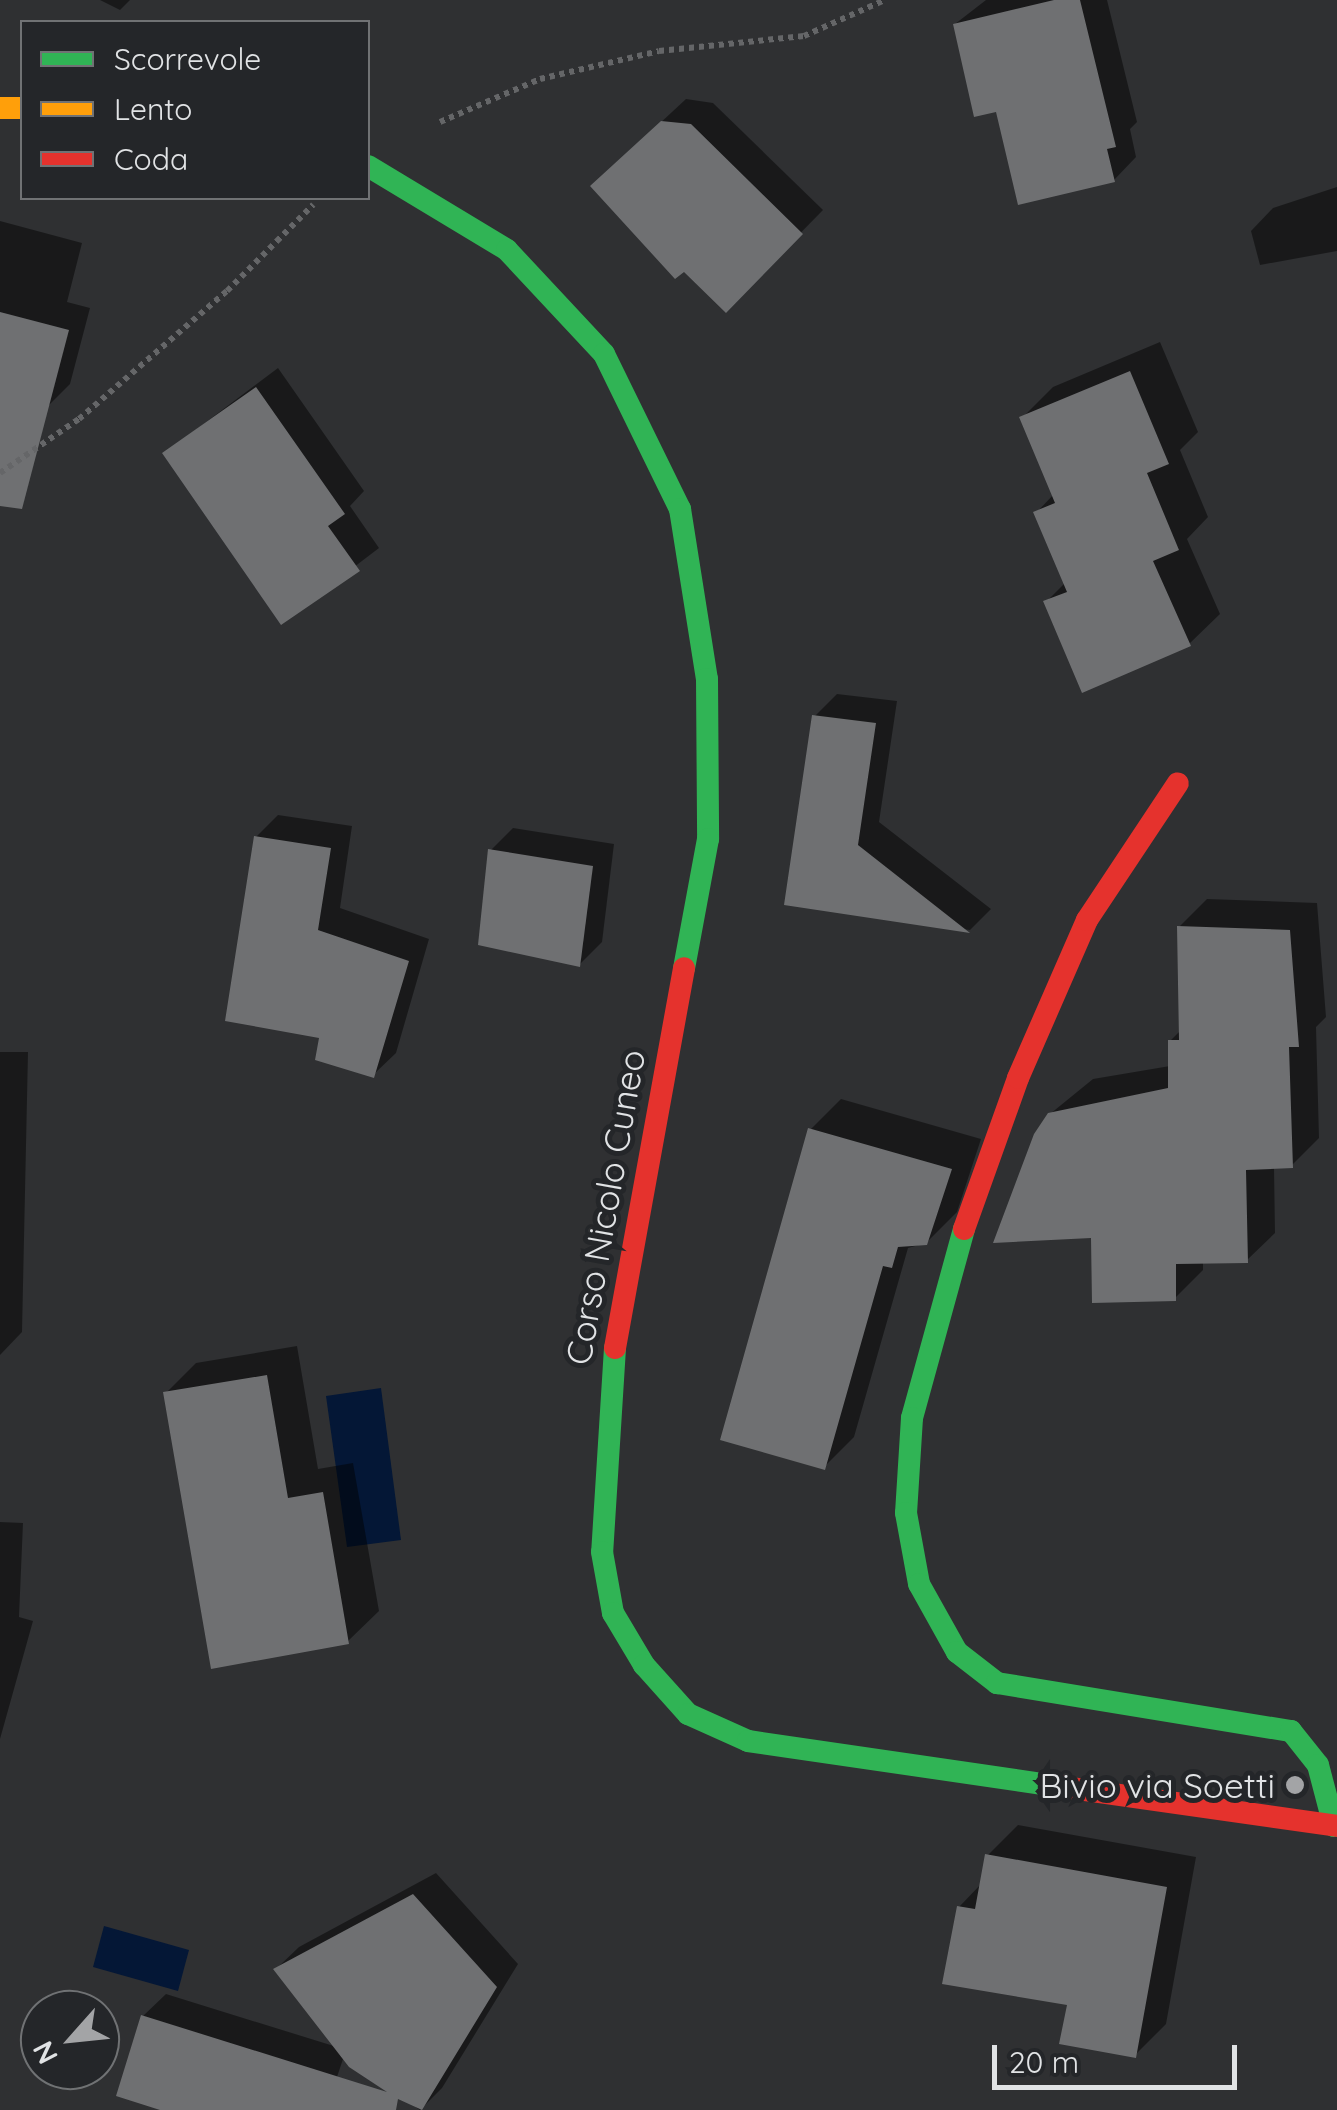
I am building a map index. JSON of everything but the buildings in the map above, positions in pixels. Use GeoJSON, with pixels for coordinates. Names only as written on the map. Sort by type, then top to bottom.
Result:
{"type":"FeatureCollection","features":[{"type":"Feature","properties":{"kind":"main road","name":"Corso Nicolo Cuneo"},"geometry":{"type":"LineString","coordinates":[[370,167],[395,177],[507,250],[604,354],[680,509],[707,679],[708,839],[608,1380],[602,1552],[613,1613],[644,1666],[688,1714],[748,1741],[1336,1826]]}},
{"type":"Feature","properties":{"kind":"main road"},"geometry":{"type":"LineString","coordinates":[[1178,782],[1087,920],[1018,1078],[965,1226],[912,1418],[906,1513],[919,1584],[956,1652],[997,1683],[1290,1731],[1318,1765],[1336,1826]]}},
{"type":"Feature","properties":{"kind":"path"},"geometry":{"type":"LineString","coordinates":[[395,177],[436,123],[540,79],[659,51],[804,36],[885,0]]}},
{"type":"Feature","properties":{"kind":"path"},"geometry":{"type":"LineString","coordinates":[[0,473],[79,418],[227,291],[318,200]]}},
{"type":"Feature","properties":{"kind":"water"},"geometry":{"type":"Polygon","coordinates":[[[381,1388],[401,1540],[347,1547],[326,1396],[381,1388]]]}},
{"type":"Feature","properties":{"kind":"water"},"geometry":{"type":"Polygon","coordinates":[[[104,1926],[189,1950],[178,1991],[93,1967],[104,1926]]]}},
{"type":"Feature","properties":{"kind":"traffic: fast"},"geometry":{"type":"LineString","coordinates":[[370,167],[507,250],[604,354],[680,509],[707,679],[708,839],[684,968]]}},
{"type":"Feature","properties":{"kind":"traffic: fast"},"geometry":{"type":"LineString","coordinates":[[964,1229],[912,1418],[906,1513],[919,1584],[957,1652],[997,1683],[1291,1731],[1318,1765],[1334,1826]]}},
{"type":"Feature","properties":{"kind":"traffic: fast"},"geometry":{"type":"LineString","coordinates":[[615,1348],[602,1552],[613,1613],[644,1665],[688,1714],[748,1741],[1057,1786]]}},
{"type":"Feature","properties":{"kind":"traffic: slow"},"geometry":{"type":"LineString","coordinates":[[0,108],[20,108]]}},
{"type":"Feature","properties":{"kind":"traffic: jam"},"geometry":{"type":"LineString","coordinates":[[964,1229],[1018,1078],[1087,920],[1178,783]]}},
{"type":"Feature","properties":{"kind":"traffic: jam"},"geometry":{"type":"LineString","coordinates":[[615,1348],[684,968]]}},
{"type":"Feature","properties":{"kind":"traffic: jam"},"geometry":{"type":"LineString","coordinates":[[1057,1786],[1337,1826]]}},
{"type":"Feature","properties":{"kind":"place","name":"Bivio via Soetti"},"geometry":{"type":"Point","coordinates":[1295,1785]}}]}
